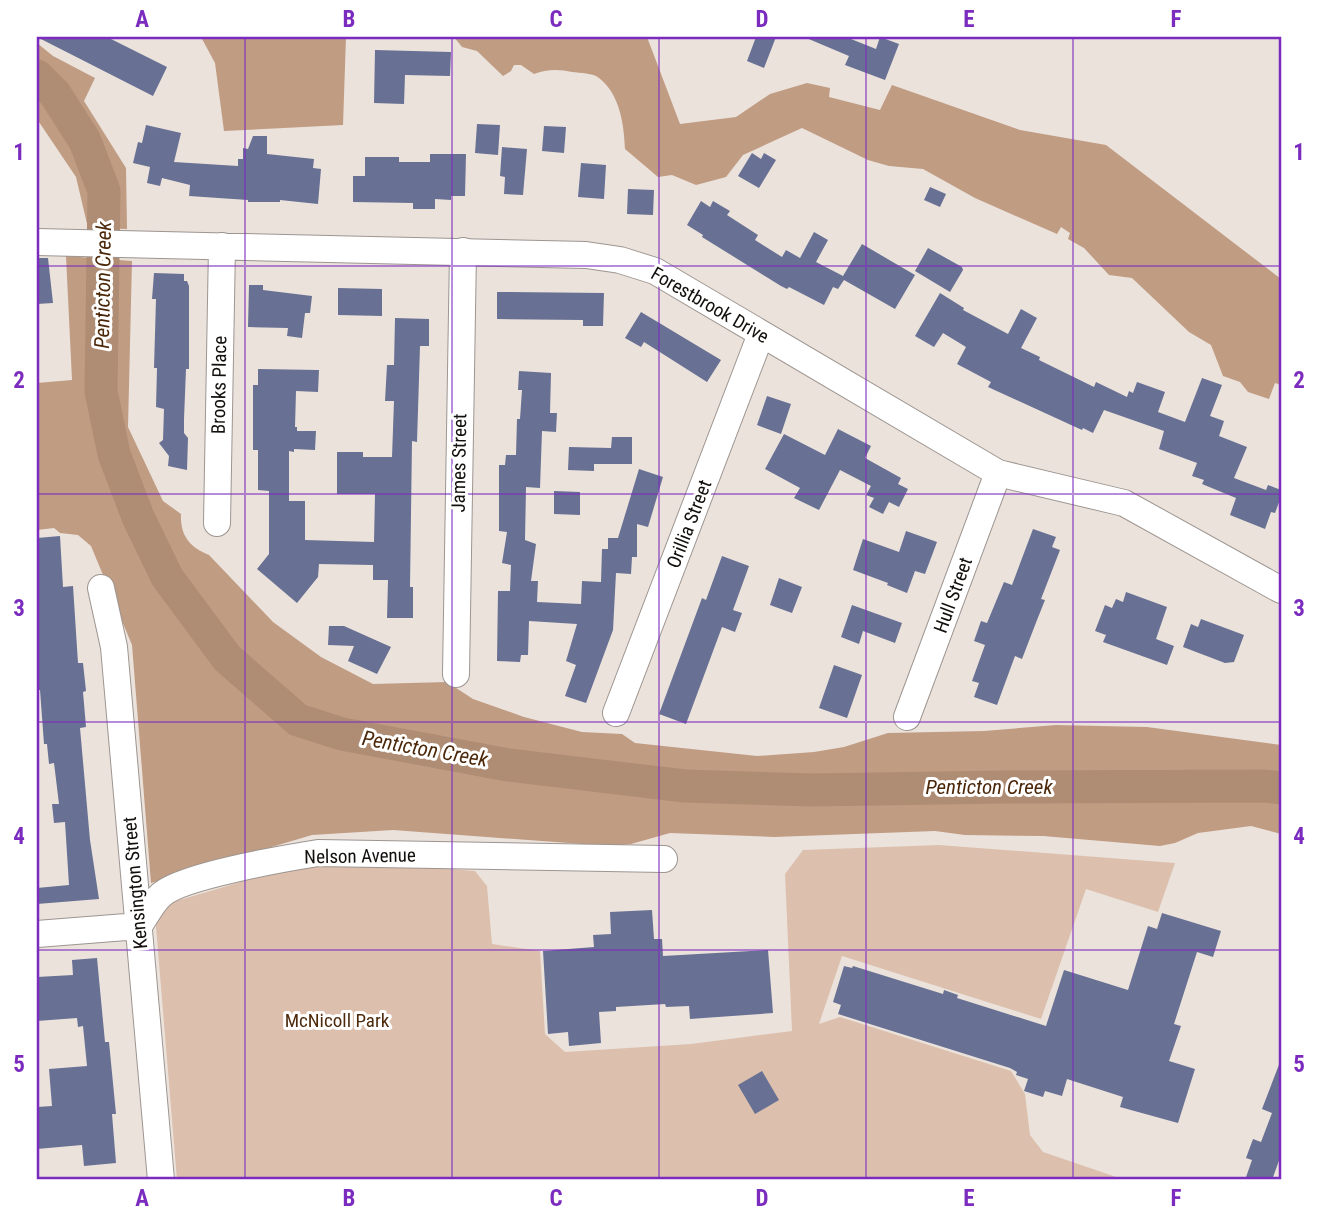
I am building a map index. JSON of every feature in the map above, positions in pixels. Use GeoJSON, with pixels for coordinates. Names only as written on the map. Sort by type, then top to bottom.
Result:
{"type":"FeatureCollection","features":[{"type":"Feature","properties":{"kind":"street","name":"Forestbrook Drive"},"geometry":{"type":"LineString","coordinates":[[37,242],[586,255],[633,263],[654,271],[998,473],[1124,503],[1281,590]]}},
{"type":"Feature","properties":{"kind":"street","name":"Brooks Place"},"geometry":{"type":"LineString","coordinates":[[217,523],[222,246]]}},
{"type":"Feature","properties":{"kind":"street","name":"James Street"},"geometry":{"type":"LineString","coordinates":[[456,674],[463,251]]}},
{"type":"Feature","properties":{"kind":"street","name":"Orillia Street"},"geometry":{"type":"LineString","coordinates":[[616,713],[761,334]]}},
{"type":"Feature","properties":{"kind":"street","name":"Hull Street"},"geometry":{"type":"LineString","coordinates":[[907,718],[998,473]]}},
{"type":"Feature","properties":{"kind":"street","name":"Kensington Street"},"geometry":{"type":"LineString","coordinates":[[101,588],[114,647],[161,1180]]}},
{"type":"Feature","properties":{"kind":"street","name":"Nelson Avenue"},"geometry":{"type":"LineString","coordinates":[[139,926],[161,895],[178,885],[266,862],[318,853],[664,859]]}},
{"type":"Feature","properties":{"kind":"street"},"geometry":{"type":"LineString","coordinates":[[37,934],[139,926]]}},
{"type":"Feature","properties":{"kind":"green space","name":"McNicoll Park"},"geometry":{"type":"Polygon","coordinates":[[[939,845],[1175,863],[1158,912],[1086,889],[1041,1019],[842,956],[819,1024],[840,1017],[1011,1071],[1025,1094],[1030,1135],[1043,1152],[1125,1180],[177,1180],[155,915],[166,904],[319,859],[475,871],[487,886],[492,944],[540,951],[545,1034],[565,1052],[691,1044],[792,1031],[785,874],[803,850],[939,845]]]}},
{"type":"Feature","properties":{"kind":"shaded area"},"geometry":{"type":"Polygon","coordinates":[[[201,37],[346,37],[343,125],[224,131],[215,63],[201,37]]]}},
{"type":"Feature","properties":{"kind":"shaded area"},"geometry":{"type":"Polygon","coordinates":[[[454,37],[647,37],[680,124],[736,117],[770,94],[807,83],[830,88],[829,97],[880,110],[892,85],[1020,130],[1106,145],[1281,279],[1281,385],[1275,383],[1269,399],[1248,392],[1240,382],[1223,376],[1211,345],[1189,332],[1132,278],[1109,275],[1084,248],[1068,239],[1070,233],[1061,227],[1057,234],[975,198],[923,169],[889,166],[868,160],[802,128],[743,155],[726,177],[696,185],[672,175],[658,177],[625,149],[622,120],[616,101],[612,92],[599,78],[590,74],[558,70],[534,74],[521,65],[514,65],[511,71],[503,76],[477,51],[462,47],[454,37]]]}},
{"type":"Feature","properties":{"kind":"shaded area"},"geometry":{"type":"Polygon","coordinates":[[[37,43],[53,56],[95,78],[84,101],[126,168],[127,229],[88,228],[76,177],[37,119],[37,43]]]}},
{"type":"Feature","properties":{"kind":"shaded area"},"geometry":{"type":"Polygon","coordinates":[[[66,256],[132,261],[128,427],[163,501],[181,514],[184,535],[196,548],[209,555],[273,622],[321,657],[373,684],[447,682],[473,699],[524,717],[582,732],[622,734],[635,743],[757,756],[844,747],[888,733],[984,731],[1056,725],[1147,727],[1281,745],[1281,834],[1251,826],[1198,833],[1160,846],[1043,836],[965,835],[935,831],[774,837],[670,833],[631,844],[609,846],[393,830],[312,835],[151,883],[132,645],[91,546],[78,535],[60,533],[54,528],[37,530],[37,383],[72,380],[66,256]]]}},
{"type":"Feature","properties":{"kind":"building"},"geometry":{"type":"Polygon","coordinates":[[[37,37],[107,37],[167,67],[153,96],[37,37]]]}},
{"type":"Feature","properties":{"kind":"building"},"geometry":{"type":"Polygon","coordinates":[[[756,37],[776,37],[764,68],[747,61],[756,37]]]}},
{"type":"Feature","properties":{"kind":"building"},"geometry":{"type":"Polygon","coordinates":[[[804,37],[846,37],[876,49],[880,37],[899,44],[885,80],[845,65],[849,56],[804,37]]]}},
{"type":"Feature","properties":{"kind":"building"},"geometry":{"type":"Polygon","coordinates":[[[375,50],[451,52],[450,76],[405,75],[404,104],[374,103],[375,50]]]}},
{"type":"Feature","properties":{"kind":"building"},"geometry":{"type":"Polygon","coordinates":[[[477,124],[500,125],[498,155],[475,153],[477,124]]]}},
{"type":"Feature","properties":{"kind":"building"},"geometry":{"type":"Polygon","coordinates":[[[146,125],[181,133],[174,162],[238,166],[238,159],[243,159],[243,148],[248,149],[253,136],[267,136],[267,154],[314,159],[313,168],[321,169],[318,204],[280,200],[248,202],[189,196],[190,185],[162,178],[160,186],[147,183],[150,167],[133,163],[146,125]]]}},
{"type":"Feature","properties":{"kind":"building"},"geometry":{"type":"Polygon","coordinates":[[[544,126],[566,127],[564,153],[542,151],[544,126]]]}},
{"type":"Feature","properties":{"kind":"building"},"geometry":{"type":"Polygon","coordinates":[[[502,147],[527,149],[523,195],[504,194],[505,177],[500,176],[502,147]]]}},
{"type":"Feature","properties":{"kind":"building"},"geometry":{"type":"Polygon","coordinates":[[[752,153],[761,159],[764,153],[776,160],[759,188],[738,176],[752,153]]]}},
{"type":"Feature","properties":{"kind":"building"},"geometry":{"type":"Polygon","coordinates":[[[430,154],[466,154],[465,196],[451,196],[451,200],[435,199],[435,209],[413,209],[413,203],[353,202],[353,176],[365,176],[365,157],[399,157],[399,162],[430,162],[430,154]]]}},
{"type":"Feature","properties":{"kind":"building"},"geometry":{"type":"Polygon","coordinates":[[[581,163],[606,165],[604,199],[578,197],[581,163]]]}},
{"type":"Feature","properties":{"kind":"building"},"geometry":{"type":"Polygon","coordinates":[[[930,187],[946,194],[940,207],[924,200],[930,187]]]}},
{"type":"Feature","properties":{"kind":"building"},"geometry":{"type":"Polygon","coordinates":[[[628,189],[654,190],[653,215],[627,214],[628,189]]]}},
{"type":"Feature","properties":{"kind":"building"},"geometry":{"type":"Polygon","coordinates":[[[701,201],[710,207],[713,201],[730,211],[727,215],[758,235],[755,240],[782,257],[786,250],[800,258],[814,232],[828,240],[816,262],[843,276],[862,244],[915,275],[895,309],[844,280],[838,289],[833,287],[824,305],[789,287],[787,289],[781,286],[687,225],[701,201]]]}},
{"type":"Feature","properties":{"kind":"building"},"geometry":{"type":"Polygon","coordinates":[[[928,248],[962,267],[963,270],[950,292],[915,271],[928,248]]]}},
{"type":"Feature","properties":{"kind":"building"},"geometry":{"type":"Polygon","coordinates":[[[37,258],[48,258],[53,303],[37,304],[37,258]]]}},
{"type":"Feature","properties":{"kind":"building"},"geometry":{"type":"Polygon","coordinates":[[[154,273],[184,274],[184,281],[187,281],[189,286],[189,369],[186,369],[184,419],[184,433],[188,438],[187,470],[168,466],[169,456],[159,443],[163,440],[164,409],[156,407],[156,299],[152,299],[154,273]]]}},
{"type":"Feature","properties":{"kind":"building"},"geometry":{"type":"Polygon","coordinates":[[[249,285],[263,285],[263,290],[312,296],[310,313],[305,313],[302,338],[287,336],[288,328],[248,327],[249,285]]]}},
{"type":"Feature","properties":{"kind":"building"},"geometry":{"type":"Polygon","coordinates":[[[338,288],[382,289],[382,316],[338,315],[338,288]]]}},
{"type":"Feature","properties":{"kind":"building"},"geometry":{"type":"Polygon","coordinates":[[[497,292],[604,293],[603,326],[583,326],[583,320],[497,319],[497,292]]]}},
{"type":"Feature","properties":{"kind":"building"},"geometry":{"type":"Polygon","coordinates":[[[940,293],[964,308],[963,310],[1008,334],[1021,309],[1037,318],[1021,348],[1040,357],[1039,360],[1094,387],[1096,382],[1127,397],[1129,391],[1133,393],[1137,382],[1165,392],[1158,412],[1185,422],[1202,378],[1222,385],[1210,416],[1224,421],[1219,436],[1247,447],[1234,478],[1266,490],[1268,485],[1281,490],[1275,513],[1271,512],[1265,529],[1230,515],[1236,498],[1202,484],[1204,480],[1192,476],[1197,463],[1159,449],[1164,431],[1104,410],[1093,433],[1083,428],[1082,430],[988,387],[991,382],[957,364],[966,347],[943,333],[934,347],[915,336],[940,293]]]}},
{"type":"Feature","properties":{"kind":"building"},"geometry":{"type":"Polygon","coordinates":[[[641,312],[721,360],[707,382],[644,342],[641,347],[625,338],[641,312]]]}},
{"type":"Feature","properties":{"kind":"building"},"geometry":{"type":"Polygon","coordinates":[[[395,318],[429,319],[429,346],[420,346],[417,442],[412,441],[410,587],[413,587],[413,618],[387,618],[388,580],[373,580],[373,565],[319,564],[318,577],[297,603],[257,569],[269,554],[269,491],[258,490],[258,450],[253,450],[253,385],[258,385],[258,369],[319,370],[318,392],[296,391],[295,427],[297,431],[316,431],[315,450],[289,451],[289,501],[305,501],[305,540],[374,542],[375,494],[337,494],[337,452],[363,452],[363,457],[392,457],[394,401],[385,401],[387,365],[394,365],[395,318]]]}},
{"type":"Feature","properties":{"kind":"building"},"geometry":{"type":"Polygon","coordinates":[[[519,371],[551,373],[550,413],[557,413],[556,432],[542,431],[540,488],[526,487],[525,540],[536,544],[531,581],[538,581],[537,602],[581,604],[582,581],[601,582],[602,549],[608,549],[608,538],[618,538],[639,469],[663,477],[648,527],[637,524],[637,557],[632,557],[631,574],[616,573],[613,630],[586,703],[565,696],[576,665],[566,661],[577,624],[529,621],[528,655],[521,655],[520,662],[497,661],[498,591],[510,591],[511,565],[502,563],[507,532],[499,531],[499,465],[505,465],[506,455],[516,455],[517,419],[520,419],[522,390],[518,390],[519,371]]]}},
{"type":"Feature","properties":{"kind":"building"},"geometry":{"type":"Polygon","coordinates":[[[767,396],[791,404],[781,434],[757,425],[767,396]]]}},
{"type":"Feature","properties":{"kind":"building"},"geometry":{"type":"Polygon","coordinates":[[[838,429],[871,446],[865,458],[901,478],[898,484],[908,489],[899,507],[889,502],[883,514],[869,507],[874,498],[866,495],[871,486],[840,470],[819,510],[794,498],[800,488],[765,469],[784,434],[825,455],[838,429]]]}},
{"type":"Feature","properties":{"kind":"building"},"geometry":{"type":"Polygon","coordinates":[[[612,437],[632,437],[632,464],[594,464],[594,471],[568,470],[569,447],[611,448],[612,437]]]}},
{"type":"Feature","properties":{"kind":"building"},"geometry":{"type":"Polygon","coordinates":[[[554,491],[580,492],[580,515],[554,514],[554,491]]]}},
{"type":"Feature","properties":{"kind":"building"},"geometry":{"type":"Polygon","coordinates":[[[1033,529],[1056,537],[1052,547],[1060,550],[1041,599],[1045,600],[1022,659],[1015,656],[997,705],[974,697],[979,683],[972,681],[985,645],[974,641],[981,621],[987,623],[1004,582],[1012,585],[1033,529]]]}},
{"type":"Feature","properties":{"kind":"building"},"geometry":{"type":"Polygon","coordinates":[[[906,531],[937,542],[925,574],[915,571],[907,593],[853,570],[863,539],[899,552],[906,531]]]}},
{"type":"Feature","properties":{"kind":"building"},"geometry":{"type":"Polygon","coordinates":[[[60,536],[63,587],[73,586],[78,663],[83,663],[86,727],[80,728],[90,840],[99,899],[37,904],[37,888],[69,885],[65,822],[54,823],[52,804],[59,804],[54,763],[49,764],[47,744],[44,744],[40,690],[37,690],[37,538],[60,536]]]}},
{"type":"Feature","properties":{"kind":"building"},"geometry":{"type":"Polygon","coordinates":[[[722,556],[749,566],[733,610],[742,613],[735,632],[722,627],[686,724],[659,714],[702,598],[706,600],[722,556]]]}},
{"type":"Feature","properties":{"kind":"building"},"geometry":{"type":"Polygon","coordinates":[[[779,578],[802,587],[792,613],[770,605],[779,578]]]}},
{"type":"Feature","properties":{"kind":"building"},"geometry":{"type":"Polygon","coordinates":[[[1126,592],[1167,607],[1156,639],[1174,646],[1167,665],[1103,642],[1106,635],[1095,631],[1105,605],[1112,608],[1116,599],[1123,602],[1126,592]]]}},
{"type":"Feature","properties":{"kind":"building"},"geometry":{"type":"Polygon","coordinates":[[[852,605],[902,623],[895,643],[863,631],[859,644],[841,637],[852,605]]]}},
{"type":"Feature","properties":{"kind":"building"},"geometry":{"type":"Polygon","coordinates":[[[1201,619],[1244,635],[1234,662],[1225,663],[1183,647],[1191,624],[1198,627],[1201,619]]]}},
{"type":"Feature","properties":{"kind":"building"},"geometry":{"type":"Polygon","coordinates":[[[329,626],[344,626],[391,647],[377,674],[348,661],[354,646],[328,645],[329,626]]]}},
{"type":"Feature","properties":{"kind":"building"},"geometry":{"type":"Polygon","coordinates":[[[834,665],[862,675],[847,718],[819,708],[834,665]]]}},
{"type":"Feature","properties":{"kind":"building"},"geometry":{"type":"Polygon","coordinates":[[[652,910],[654,939],[662,939],[663,956],[768,950],[773,1013],[690,1019],[689,1006],[666,1007],[665,1004],[616,1007],[616,1011],[599,1012],[601,1043],[569,1046],[568,1032],[548,1034],[543,951],[594,947],[593,935],[611,934],[610,912],[652,910]]]}},
{"type":"Feature","properties":{"kind":"building"},"geometry":{"type":"Polygon","coordinates":[[[1162,913],[1221,931],[1213,957],[1197,952],[1174,1024],[1181,1026],[1169,1061],[1195,1069],[1178,1123],[1120,1107],[1123,1097],[1067,1079],[1062,1096],[1045,1091],[1043,1097],[1024,1091],[1028,1079],[1016,1075],[1017,1072],[1010,1068],[838,1014],[841,1005],[833,1002],[844,966],[853,966],[943,994],[944,990],[958,995],[957,998],[1046,1026],[1064,970],[1128,990],[1148,926],[1157,929],[1162,913]]]}},
{"type":"Feature","properties":{"kind":"building"},"geometry":{"type":"Polygon","coordinates":[[[97,958],[105,1042],[109,1042],[116,1114],[112,1114],[116,1163],[84,1166],[82,1145],[37,1149],[37,1107],[52,1106],[49,1069],[87,1066],[83,1026],[78,1027],[77,1018],[37,1021],[37,977],[73,975],[72,960],[97,958]]]}},
{"type":"Feature","properties":{"kind":"building"},"geometry":{"type":"Polygon","coordinates":[[[1280,1062],[1281,1155],[1272,1180],[1245,1180],[1252,1160],[1246,1158],[1253,1139],[1261,1142],[1272,1113],[1262,1109],[1280,1062]]]}},
{"type":"Feature","properties":{"kind":"building"},"geometry":{"type":"Polygon","coordinates":[[[762,1071],[779,1100],[755,1114],[738,1085],[762,1071]]]}},
{"type":"Feature","properties":{"kind":"waterway","name":"Penticton Creek"},"geometry":{"type":"LineString","coordinates":[[37,76],[55,94],[85,141],[104,191],[101,391],[114,454],[138,517],[167,577],[227,658],[298,720],[342,734],[508,765],[685,786],[812,790],[1003,787],[1281,788]]}}]}
